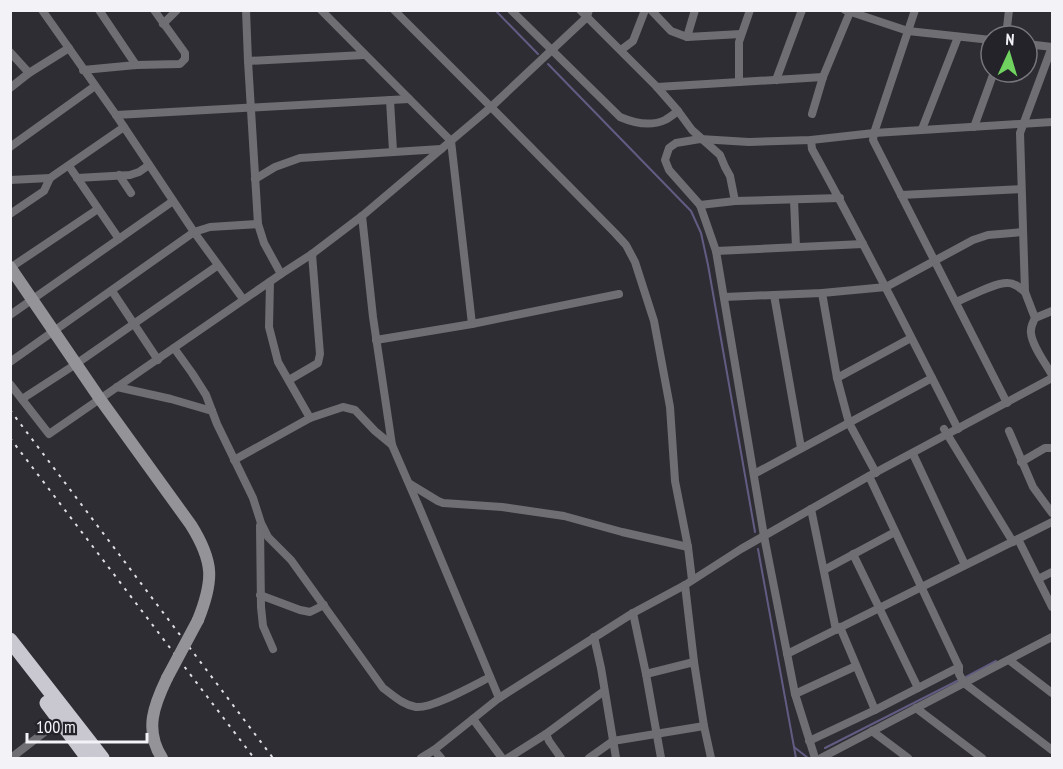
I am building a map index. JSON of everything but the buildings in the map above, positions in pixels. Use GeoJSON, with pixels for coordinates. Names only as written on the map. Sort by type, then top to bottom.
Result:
{"type":"FeatureCollection","features":[{"type":"Feature","properties":{"kind":"highway"},"geometry":{"type":"LineString","coordinates":[[10,639],[102,759]]}},
{"type":"Feature","properties":{"kind":"highway"},"geometry":{"type":"LineString","coordinates":[[10,655],[88,759]]}},
{"type":"Feature","properties":{"kind":"street"},"geometry":{"type":"LineString","coordinates":[[42,10],[116,115],[217,266],[243,300]]}},
{"type":"Feature","properties":{"kind":"street"},"geometry":{"type":"LineString","coordinates":[[83,70],[180,64],[185,59],[185,52],[154,10]]}},
{"type":"Feature","properties":{"kind":"street"},"geometry":{"type":"LineString","coordinates":[[163,24],[177,10]]}},
{"type":"Feature","properties":{"kind":"street"},"geometry":{"type":"LineString","coordinates":[[246,10],[258,224],[264,243],[281,274]]}},
{"type":"Feature","properties":{"kind":"street"},"geometry":{"type":"LineString","coordinates":[[321,10],[451,141],[472,324]]}},
{"type":"Feature","properties":{"kind":"street"},"geometry":{"type":"LineString","coordinates":[[394,10],[615,233],[626,245],[635,262],[654,321],[670,406],[675,481],[688,547],[688,582],[694,662],[711,759]]}},
{"type":"Feature","properties":{"kind":"street"},"geometry":{"type":"LineString","coordinates":[[511,10],[620,117],[645,124],[664,120],[678,111]]}},
{"type":"Feature","properties":{"kind":"street"},"geometry":{"type":"LineString","coordinates":[[621,50],[633,41],[645,10]]}},
{"type":"Feature","properties":{"kind":"street"},"geometry":{"type":"LineString","coordinates":[[651,10],[671,32],[687,37],[741,34]]}},
{"type":"Feature","properties":{"kind":"street"},"geometry":{"type":"LineString","coordinates":[[687,37],[695,10]]}},
{"type":"Feature","properties":{"kind":"street"},"geometry":{"type":"LineString","coordinates":[[739,82],[741,34],[750,10]]}},
{"type":"Feature","properties":{"kind":"street"},"geometry":{"type":"LineString","coordinates":[[776,80],[802,10]]}},
{"type":"Feature","properties":{"kind":"street"},"geometry":{"type":"LineString","coordinates":[[915,10],[873,140],[1007,403]]}},
{"type":"Feature","properties":{"kind":"street"},"geometry":{"type":"LineString","coordinates":[[812,114],[847,11],[908,32],[979,39]]}},
{"type":"Feature","properties":{"kind":"street"},"geometry":{"type":"LineString","coordinates":[[103,12],[136,65]]}},
{"type":"Feature","properties":{"kind":"street"},"geometry":{"type":"LineString","coordinates":[[10,384],[49,434],[312,254],[362,216],[491,107],[551,51],[585,13],[657,87],[700,139],[720,155],[730,176],[735,201]]}},
{"type":"Feature","properties":{"kind":"street"},"geometry":{"type":"LineString","coordinates":[[922,129],[958,37]]}},
{"type":"Feature","properties":{"kind":"street"},"geometry":{"type":"LineString","coordinates":[[421,759],[498,698],[633,613],[811,509],[913,454],[946,432],[958,429],[1053,376],[1031,335],[1035,318],[1025,292],[1020,133],[1052,47]]}},
{"type":"Feature","properties":{"kind":"street"},"geometry":{"type":"LineString","coordinates":[[10,88],[69,48]]}},
{"type":"Feature","properties":{"kind":"street"},"geometry":{"type":"LineString","coordinates":[[248,61],[364,55]]}},
{"type":"Feature","properties":{"kind":"street"},"geometry":{"type":"LineString","coordinates":[[12,57],[29,73]]}},
{"type":"Feature","properties":{"kind":"street"},"geometry":{"type":"LineString","coordinates":[[657,87],[823,77]]}},
{"type":"Feature","properties":{"kind":"street"},"geometry":{"type":"LineString","coordinates":[[974,127],[990,84]]}},
{"type":"Feature","properties":{"kind":"street"},"geometry":{"type":"LineString","coordinates":[[10,147],[95,86]]}},
{"type":"Feature","properties":{"kind":"street"},"geometry":{"type":"LineString","coordinates":[[116,115],[409,99]]}},
{"type":"Feature","properties":{"kind":"street"},"geometry":{"type":"LineString","coordinates":[[390,100],[393,151]]}},
{"type":"Feature","properties":{"kind":"street"},"geometry":{"type":"LineString","coordinates":[[961,676],[916,708],[822,758],[809,741],[795,694],[764,536],[716,251],[700,205],[669,170],[665,160],[669,148],[676,143],[700,139],[749,142],[811,140],[922,129],[1053,122]]}},
{"type":"Feature","properties":{"kind":"street"},"geometry":{"type":"LineString","coordinates":[[10,180],[50,178],[124,127]]}},
{"type":"Feature","properties":{"kind":"street"},"geometry":{"type":"LineString","coordinates":[[811,140],[812,149],[840,198],[958,429]]}},
{"type":"Feature","properties":{"kind":"street"},"geometry":{"type":"LineString","coordinates":[[255,179],[275,167],[300,158],[441,149]]}},
{"type":"Feature","properties":{"kind":"street"},"geometry":{"type":"LineString","coordinates":[[77,178],[130,175],[149,165]]}},
{"type":"Feature","properties":{"kind":"street"},"geometry":{"type":"LineString","coordinates":[[69,166],[119,239]]}},
{"type":"Feature","properties":{"kind":"street"},"geometry":{"type":"LineString","coordinates":[[119,175],[131,193]]}},
{"type":"Feature","properties":{"kind":"street"},"geometry":{"type":"LineString","coordinates":[[10,214],[44,191],[50,178]]}},
{"type":"Feature","properties":{"kind":"street"},"geometry":{"type":"LineString","coordinates":[[901,195],[1021,189]]}},
{"type":"Feature","properties":{"kind":"street"},"geometry":{"type":"LineString","coordinates":[[700,205],[735,201],[840,198]]}},
{"type":"Feature","properties":{"kind":"street"},"geometry":{"type":"LineString","coordinates":[[794,200],[796,247]]}},
{"type":"Feature","properties":{"kind":"street"},"geometry":{"type":"LineString","coordinates":[[10,315],[173,201]]}},
{"type":"Feature","properties":{"kind":"street"},"geometry":{"type":"LineString","coordinates":[[98,209],[11,268],[100,399],[191,525],[205,552],[209,569],[209,587],[198,620],[167,678],[153,712],[154,743],[162,759]]}},
{"type":"Feature","properties":{"kind":"street"},"geometry":{"type":"LineString","coordinates":[[362,216],[376,340],[392,445],[498,698]]}},
{"type":"Feature","properties":{"kind":"street"},"geometry":{"type":"LineString","coordinates":[[10,362],[194,232],[210,227],[258,224]]}},
{"type":"Feature","properties":{"kind":"street"},"geometry":{"type":"LineString","coordinates":[[724,297],[822,293],[886,287],[973,240],[988,235],[1023,232]]}},
{"type":"Feature","properties":{"kind":"street"},"geometry":{"type":"LineString","coordinates":[[716,251],[863,244]]}},
{"type":"Feature","properties":{"kind":"street"},"geometry":{"type":"LineString","coordinates":[[289,380],[318,363],[320,354],[312,254]]}},
{"type":"Feature","properties":{"kind":"street"},"geometry":{"type":"LineString","coordinates":[[22,399],[217,266]]}},
{"type":"Feature","properties":{"kind":"street"},"geometry":{"type":"LineString","coordinates":[[270,282],[270,327],[278,362],[310,418]]}},
{"type":"Feature","properties":{"kind":"street"},"geometry":{"type":"LineString","coordinates":[[956,302],[997,284],[1009,282],[1025,292]]}},
{"type":"Feature","properties":{"kind":"street"},"geometry":{"type":"LineString","coordinates":[[112,291],[158,360]]}},
{"type":"Feature","properties":{"kind":"street"},"geometry":{"type":"LineString","coordinates":[[822,293],[837,378],[849,423],[961,676],[1053,750]]}},
{"type":"Feature","properties":{"kind":"street"},"geometry":{"type":"LineString","coordinates":[[376,340],[472,324],[619,294]]}},
{"type":"Feature","properties":{"kind":"street"},"geometry":{"type":"LineString","coordinates":[[774,295],[801,448]]}},
{"type":"Feature","properties":{"kind":"street"},"geometry":{"type":"LineString","coordinates":[[1035,318],[1053,311]]}},
{"type":"Feature","properties":{"kind":"street"},"geometry":{"type":"LineString","coordinates":[[837,378],[911,338]]}},
{"type":"Feature","properties":{"kind":"street"},"geometry":{"type":"LineString","coordinates":[[174,348],[206,395],[253,498],[268,537],[291,560],[383,688],[402,702],[416,707],[440,702],[490,677]]}},
{"type":"Feature","properties":{"kind":"street"},"geometry":{"type":"LineString","coordinates":[[754,474],[932,378]]}},
{"type":"Feature","properties":{"kind":"street"},"geometry":{"type":"LineString","coordinates":[[117,387],[212,411]]}},
{"type":"Feature","properties":{"kind":"street"},"geometry":{"type":"LineString","coordinates":[[234,460],[310,418],[343,407],[355,410],[392,445]]}},
{"type":"Feature","properties":{"kind":"street"},"geometry":{"type":"LineString","coordinates":[[1009,431],[1033,487],[1053,513]]}},
{"type":"Feature","properties":{"kind":"street"},"geometry":{"type":"LineString","coordinates":[[946,432],[1016,540],[1053,607]]}},
{"type":"Feature","properties":{"kind":"street"},"geometry":{"type":"LineString","coordinates":[[1021,462],[1045,448],[1053,448]]}},
{"type":"Feature","properties":{"kind":"street"},"geometry":{"type":"LineString","coordinates":[[913,454],[965,565]]}},
{"type":"Feature","properties":{"kind":"street"},"geometry":{"type":"LineString","coordinates":[[409,484],[443,503],[502,507],[564,516],[688,547]]}},
{"type":"Feature","properties":{"kind":"street"},"geometry":{"type":"LineString","coordinates":[[419,507],[438,501]]}},
{"type":"Feature","properties":{"kind":"street"},"geometry":{"type":"LineString","coordinates":[[811,509],[838,628],[875,710]]}},
{"type":"Feature","properties":{"kind":"street"},"geometry":{"type":"LineString","coordinates":[[261,522],[260,595],[263,626],[273,649]]}},
{"type":"Feature","properties":{"kind":"street"},"geometry":{"type":"LineString","coordinates":[[787,654],[1053,522]]}},
{"type":"Feature","properties":{"kind":"street"},"geometry":{"type":"LineString","coordinates":[[824,570],[895,531]]}},
{"type":"Feature","properties":{"kind":"street"},"geometry":{"type":"LineString","coordinates":[[853,554],[918,688]]}},
{"type":"Feature","properties":{"kind":"street"},"geometry":{"type":"LineString","coordinates":[[1038,579],[1053,572]]}},
{"type":"Feature","properties":{"kind":"street"},"geometry":{"type":"LineString","coordinates":[[260,595],[310,612],[324,605]]}},
{"type":"Feature","properties":{"kind":"street"},"geometry":{"type":"LineString","coordinates":[[633,613],[661,759]]}},
{"type":"Feature","properties":{"kind":"street"},"geometry":{"type":"LineString","coordinates":[[594,637],[616,759]]}},
{"type":"Feature","properties":{"kind":"street"},"geometry":{"type":"LineString","coordinates":[[809,741],[918,688],[1009,660],[1053,637]]}},
{"type":"Feature","properties":{"kind":"street"},"geometry":{"type":"LineString","coordinates":[[1009,660],[1053,693]]}},
{"type":"Feature","properties":{"kind":"street"},"geometry":{"type":"LineString","coordinates":[[646,674],[694,662]]}},
{"type":"Feature","properties":{"kind":"street"},"geometry":{"type":"LineString","coordinates":[[795,694],[856,666]]}},
{"type":"Feature","properties":{"kind":"street"},"geometry":{"type":"LineString","coordinates":[[508,759],[604,691]]}},
{"type":"Feature","properties":{"kind":"street"},"geometry":{"type":"LineString","coordinates":[[916,708],[982,759]]}},
{"type":"Feature","properties":{"kind":"street"},"geometry":{"type":"LineString","coordinates":[[473,719],[502,759]]}},
{"type":"Feature","properties":{"kind":"street"},"geometry":{"type":"LineString","coordinates":[[12,758],[60,720]]}},
{"type":"Feature","properties":{"kind":"street"},"geometry":{"type":"LineString","coordinates":[[589,759],[614,741],[704,726]]}},
{"type":"Feature","properties":{"kind":"street"},"geometry":{"type":"LineString","coordinates":[[872,731],[908,759]]}},
{"type":"Feature","properties":{"kind":"street"},"geometry":{"type":"LineString","coordinates":[[546,734],[561,759]]}},
{"type":"Feature","properties":{"kind":"street"},"geometry":{"type":"LineString","coordinates":[[434,750],[441,759]]}},
{"type":"Feature","properties":{"kind":"waterway"},"geometry":{"type":"LineString","coordinates":[[495,10],[538,54]]}},
{"type":"Feature","properties":{"kind":"waterway"},"geometry":{"type":"LineString","coordinates":[[548,64],[691,211],[701,233],[755,532]]}},
{"type":"Feature","properties":{"kind":"waterway"},"geometry":{"type":"LineString","coordinates":[[758,549],[796,758]]}},
{"type":"Feature","properties":{"kind":"waterway"},"geometry":{"type":"LineString","coordinates":[[964,678],[996,661]]}},
{"type":"Feature","properties":{"kind":"waterway"},"geometry":{"type":"LineString","coordinates":[[825,748],[959,680]]}},
{"type":"Feature","properties":{"kind":"waterway"},"geometry":{"type":"LineString","coordinates":[[794,747],[808,758]]}},
{"type":"Feature","properties":{"kind":"railway"},"geometry":{"type":"LineString","coordinates":[[10,410],[273,758]]}},
{"type":"Feature","properties":{"kind":"railway"},"geometry":{"type":"LineString","coordinates":[[10,438],[254,758]]}}]}
